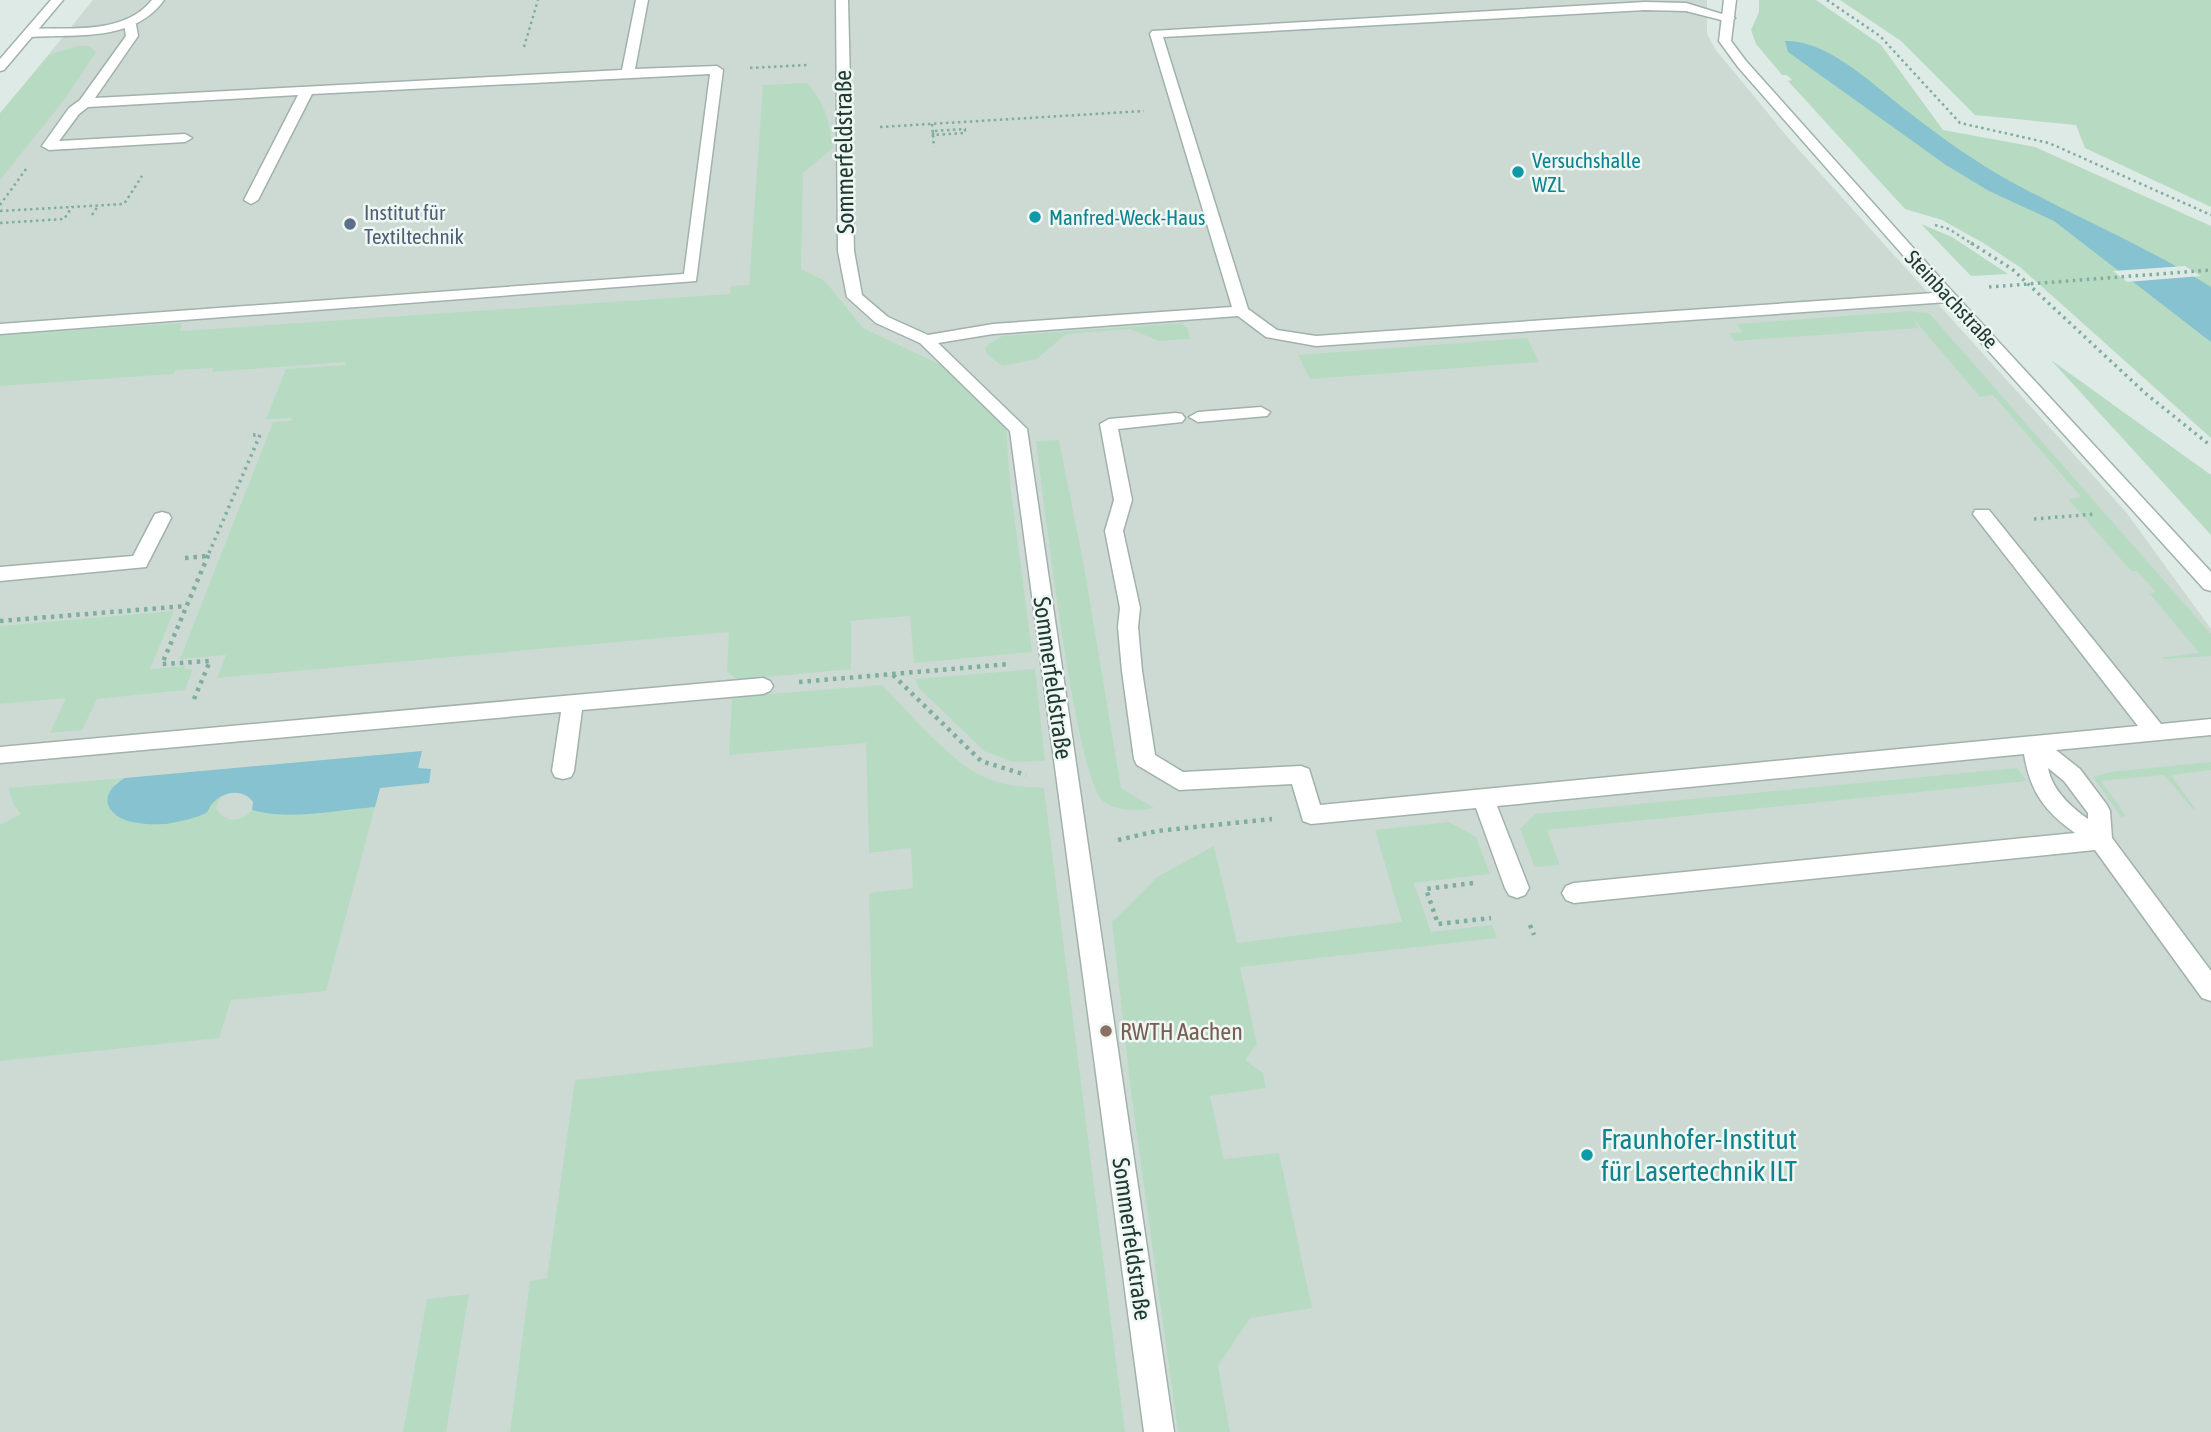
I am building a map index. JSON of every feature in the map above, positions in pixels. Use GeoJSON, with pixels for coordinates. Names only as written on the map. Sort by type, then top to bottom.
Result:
{"type":"FeatureCollection","features":[{"type":"Feature","properties":{"kind":"street"},"geometry":{"type":"LineString","coordinates":[[0,67],[57,0]]}},
{"type":"Feature","properties":{"kind":"street"},"geometry":{"type":"LineString","coordinates":[[30,33],[116,28],[143,19],[158,0]]}},
{"type":"Feature","properties":{"kind":"street"},"geometry":{"type":"LineString","coordinates":[[628,74],[642,0]]}},
{"type":"Feature","properties":{"kind":"street","name":"Sommerfeldstraße"},"geometry":{"type":"LineString","coordinates":[[842,0],[846,251],[855,297],[882,320],[926,340],[1018,429],[1159,1432]]}},
{"type":"Feature","properties":{"kind":"street","name":"Steinbachstraße"},"geometry":{"type":"LineString","coordinates":[[1730,0],[1725,41],[1948,297],[2211,584]]}},
{"type":"Feature","properties":{"kind":"street"},"geometry":{"type":"LineString","coordinates":[[1729,18],[1686,8],[1645,6],[1156,34],[1241,311],[1272,334],[1316,341],[1948,297]]}},
{"type":"Feature","properties":{"kind":"street"},"geometry":{"type":"LineString","coordinates":[[49,146],[74,111],[85,103],[132,36],[130,24]]}},
{"type":"Feature","properties":{"kind":"street"},"geometry":{"type":"LineString","coordinates":[[0,329],[691,278],[717,69],[85,103]]}},
{"type":"Feature","properties":{"kind":"street"},"geometry":{"type":"LineString","coordinates":[[251,200],[307,90]]}},
{"type":"Feature","properties":{"kind":"street"},"geometry":{"type":"LineString","coordinates":[[49,146],[185,138]]}},
{"type":"Feature","properties":{"kind":"street"},"geometry":{"type":"LineString","coordinates":[[926,340],[993,329],[1241,311]]}},
{"type":"Feature","properties":{"kind":"street"},"geometry":{"type":"LineString","coordinates":[[1198,417],[1261,412]]}},
{"type":"Feature","properties":{"kind":"street"},"geometry":{"type":"LineString","coordinates":[[1176,418],[1109,424],[1123,500],[1114,531],[1130,608],[1128,627],[1132,671],[1145,759],[1179,781],[1301,775],[1311,816],[2211,727]]}},
{"type":"Feature","properties":{"kind":"street"},"geometry":{"type":"LineString","coordinates":[[1982,514],[2155,732]]}},
{"type":"Feature","properties":{"kind":"street"},"geometry":{"type":"LineString","coordinates":[[0,574],[139,562],[162,517]]}},
{"type":"Feature","properties":{"kind":"street"},"geometry":{"type":"LineString","coordinates":[[0,755],[763,686]]}},
{"type":"Feature","properties":{"kind":"street"},"geometry":{"type":"LineString","coordinates":[[563,771],[573,703]]}},
{"type":"Feature","properties":{"kind":"street"},"geometry":{"type":"LineString","coordinates":[[2033,744],[2039,780],[2063,813],[2101,839],[2211,990]]}},
{"type":"Feature","properties":{"kind":"street"},"geometry":{"type":"LineString","coordinates":[[2033,744],[2072,775],[2099,811],[2101,839]]}},
{"type":"Feature","properties":{"kind":"street"},"geometry":{"type":"LineString","coordinates":[[1483,798],[1514,883]]}},
{"type":"Feature","properties":{"kind":"street"},"geometry":{"type":"LineString","coordinates":[[1574,893],[2101,839]]}},
{"type":"Feature","properties":{"kind":"path"},"geometry":{"type":"LineString","coordinates":[[514,78],[538,0]]}},
{"type":"Feature","properties":{"kind":"path"},"geometry":{"type":"LineString","coordinates":[[1827,0],[1880,36],[1960,123],[2049,143],[2211,215]]}},
{"type":"Feature","properties":{"kind":"path"},"geometry":{"type":"LineString","coordinates":[[744,68],[799,65]]}},
{"type":"Feature","properties":{"kind":"path"},"geometry":{"type":"LineString","coordinates":[[844,129],[1177,109]]}},
{"type":"Feature","properties":{"kind":"path"},"geometry":{"type":"LineString","coordinates":[[932,124],[934,147]]}},
{"type":"Feature","properties":{"kind":"path"},"geometry":{"type":"LineString","coordinates":[[965,129],[965,133],[933,135],[933,131],[965,129]]}},
{"type":"Feature","properties":{"kind":"path"},"geometry":{"type":"LineString","coordinates":[[0,211],[124,204],[165,140]]}},
{"type":"Feature","properties":{"kind":"path"},"geometry":{"type":"LineString","coordinates":[[0,205],[38,152],[49,146]]}},
{"type":"Feature","properties":{"kind":"path"},"geometry":{"type":"LineString","coordinates":[[92,215],[99,206]]}},
{"type":"Feature","properties":{"kind":"path"},"geometry":{"type":"LineString","coordinates":[[0,223],[64,219],[72,207]]}},
{"type":"Feature","properties":{"kind":"path"},"geometry":{"type":"LineString","coordinates":[[1869,208],[1949,229],[2012,269],[2145,393],[2211,446]]}},
{"type":"Feature","properties":{"kind":"path"},"geometry":{"type":"LineString","coordinates":[[2029,284],[2211,270]]}},
{"type":"Feature","properties":{"kind":"path"},"geometry":{"type":"LineString","coordinates":[[179,739],[209,661],[162,664],[260,435],[253,435]]}},
{"type":"Feature","properties":{"kind":"path"},"geometry":{"type":"LineString","coordinates":[[0,621],[186,606]]}},
{"type":"Feature","properties":{"kind":"path"},"geometry":{"type":"LineString","coordinates":[[763,686],[1016,664]]}},
{"type":"Feature","properties":{"kind":"path"},"geometry":{"type":"LineString","coordinates":[[892,675],[981,761],[1027,775],[1066,773]]}},
{"type":"Feature","properties":{"kind":"path"},"geometry":{"type":"LineString","coordinates":[[1076,850],[1157,831],[1311,816]]}},
{"type":"Feature","properties":{"kind":"path"},"geometry":{"type":"LineString","coordinates":[[1501,917],[1438,924],[1426,889],[1514,883]]}},
{"type":"Feature","properties":{"kind":"shaded area","name":"RWTH Aachen"},"geometry":{"type":"Polygon","coordinates":[[[93,0],[1707,0],[1707,34],[1715,49],[1790,140],[2126,512],[2211,629],[2211,1432],[0,1432],[0,114],[93,0]]]}},
{"type":"Feature","properties":{"kind":"green space"},"geometry":{"type":"Polygon","coordinates":[[[1759,0],[1816,0],[1881,45],[1943,130],[2035,147],[2211,226],[2211,438],[2021,268],[1942,220],[1905,209],[1788,81],[1792,80],[1787,75],[1782,75],[1756,44],[1751,30],[1759,12],[1759,0]]]}},
{"type":"Feature","properties":{"kind":"green space"},"geometry":{"type":"Polygon","coordinates":[[[1840,0],[2211,0],[2211,207],[2085,148],[2076,125],[1975,115],[1901,41],[1840,0]]]}},
{"type":"Feature","properties":{"kind":"green space"},"geometry":{"type":"Polygon","coordinates":[[[77,46],[89,46],[96,52],[65,99],[0,180],[0,113],[49,55],[77,46]]]}},
{"type":"Feature","properties":{"kind":"green space"},"geometry":{"type":"Polygon","coordinates":[[[807,83],[826,113],[833,148],[803,173],[801,269],[825,281],[863,328],[949,369],[1006,426],[1010,482],[1032,652],[914,663],[910,616],[851,621],[851,669],[737,680],[727,671],[729,632],[217,678],[226,655],[180,659],[273,422],[291,421],[292,418],[266,419],[286,369],[345,365],[346,362],[212,372],[213,368],[176,370],[174,374],[0,386],[0,335],[182,323],[180,331],[730,294],[731,286],[749,285],[763,85],[807,83]]]}},
{"type":"Feature","properties":{"kind":"green space"},"geometry":{"type":"Polygon","coordinates":[[[1921,224],[1952,237],[2008,274],[1971,276],[1921,224]]]}},
{"type":"Feature","properties":{"kind":"green space"},"geometry":{"type":"Polygon","coordinates":[[[1911,311],[1929,313],[2211,634],[2211,656],[2163,659],[2199,653],[2150,594],[2156,592],[2137,571],[2131,571],[2068,499],[2081,497],[1993,395],[1980,397],[1911,316],[1919,328],[1734,341],[1729,333],[1742,332],[1737,324],[1911,311]]]}},
{"type":"Feature","properties":{"kind":"green space"},"geometry":{"type":"Polygon","coordinates":[[[1182,323],[1188,329],[1190,339],[1159,341],[1130,329],[1066,334],[1037,359],[1002,366],[988,355],[985,349],[1002,336],[1182,323]]]}},
{"type":"Feature","properties":{"kind":"green space"},"geometry":{"type":"Polygon","coordinates":[[[1527,338],[1539,362],[1310,379],[1298,355],[1527,338]]]}},
{"type":"Feature","properties":{"kind":"green space"},"geometry":{"type":"Polygon","coordinates":[[[2051,360],[2211,475],[2211,535],[2051,360]]]}},
{"type":"Feature","properties":{"kind":"green space"},"geometry":{"type":"Polygon","coordinates":[[[1059,440],[1084,566],[1121,788],[1154,808],[1135,810],[1108,805],[1092,781],[1071,690],[1036,441],[1059,440]]]}},
{"type":"Feature","properties":{"kind":"green space"},"geometry":{"type":"Polygon","coordinates":[[[174,611],[150,669],[185,666],[185,669],[193,669],[185,690],[97,699],[82,730],[50,733],[66,698],[0,704],[0,626],[174,611]]]}},
{"type":"Feature","properties":{"kind":"green space"},"geometry":{"type":"Polygon","coordinates":[[[1035,669],[1045,761],[1013,762],[984,751],[919,688],[915,679],[1035,669]]]}},
{"type":"Feature","properties":{"kind":"green space"},"geometry":{"type":"Polygon","coordinates":[[[882,685],[931,736],[972,771],[1000,783],[1044,788],[1125,1432],[510,1432],[530,1281],[547,1278],[575,1080],[873,1047],[869,893],[913,888],[911,848],[869,853],[866,743],[729,755],[732,697],[882,685]]]}},
{"type":"Feature","properties":{"kind":"green space"},"geometry":{"type":"Polygon","coordinates":[[[2211,762],[2211,770],[2171,775],[2196,810],[2164,775],[2101,781],[2126,816],[2121,817],[2093,777],[2110,772],[2211,762]]]}},
{"type":"Feature","properties":{"kind":"green space"},"geometry":{"type":"Polygon","coordinates":[[[2017,768],[2027,781],[1547,830],[1560,865],[1535,867],[1520,829],[1535,814],[2017,768]]]}},
{"type":"Feature","properties":{"kind":"green space"},"geometry":{"type":"Polygon","coordinates":[[[125,778],[113,784],[213,802],[222,795],[216,807],[223,816],[233,819],[243,817],[252,810],[294,814],[375,807],[326,991],[231,1000],[219,1038],[0,1061],[0,825],[21,814],[14,805],[8,788],[125,778]]]}},
{"type":"Feature","properties":{"kind":"green space"},"geometry":{"type":"Polygon","coordinates":[[[1449,822],[1476,837],[1490,874],[1414,883],[1431,932],[1492,925],[1497,938],[1240,967],[1257,1044],[1245,1060],[1263,1073],[1266,1088],[1210,1096],[1224,1159],[1279,1153],[1312,1308],[1250,1318],[1218,1366],[1230,1432],[1178,1432],[1131,1092],[1112,922],[1157,877],[1214,846],[1237,943],[1402,922],[1375,830],[1449,822]]]}},
{"type":"Feature","properties":{"kind":"green space"},"geometry":{"type":"Polygon","coordinates":[[[469,1294],[446,1432],[403,1432],[427,1299],[469,1294]]]}},
{"type":"Feature","properties":{"kind":"water"},"geometry":{"type":"Polygon","coordinates":[[[1785,41],[1819,48],[1835,57],[1868,79],[1934,132],[1983,165],[2211,287],[2211,342],[2054,221],[1989,191],[1946,165],[1788,52],[1785,41]]]}},
{"type":"Feature","properties":{"kind":"water"},"geometry":{"type":"Polygon","coordinates":[[[422,751],[418,768],[431,769],[429,783],[380,788],[375,807],[282,815],[252,810],[253,802],[249,798],[233,793],[222,796],[203,815],[173,823],[152,824],[121,818],[111,810],[107,800],[115,785],[125,778],[422,751]]]}},
{"type":"Feature","properties":{"kind":"pier"},"geometry":{"type":"Polygon","coordinates":[[[2185,266],[2201,276],[2127,282],[2113,271],[2185,266]]]}},
{"type":"Feature","properties":{"kind":"place","name":"Versuchshalle WZL"},"geometry":{"type":"Point","coordinates":[1518,172]}},
{"type":"Feature","properties":{"kind":"place","name":"Manfred-Weck-Haus"},"geometry":{"type":"Point","coordinates":[1035,217]}},
{"type":"Feature","properties":{"kind":"place","name":"Institut für Textiltechnik"},"geometry":{"type":"Point","coordinates":[350,224]}},
{"type":"Feature","properties":{"kind":"place","name":"RWTH Aachen"},"geometry":{"type":"Point","coordinates":[1106,1031]}},
{"type":"Feature","properties":{"kind":"place","name":"Fraunhofer-Institut für Lasertechnik ILT"},"geometry":{"type":"Point","coordinates":[1587,1155]}}]}
